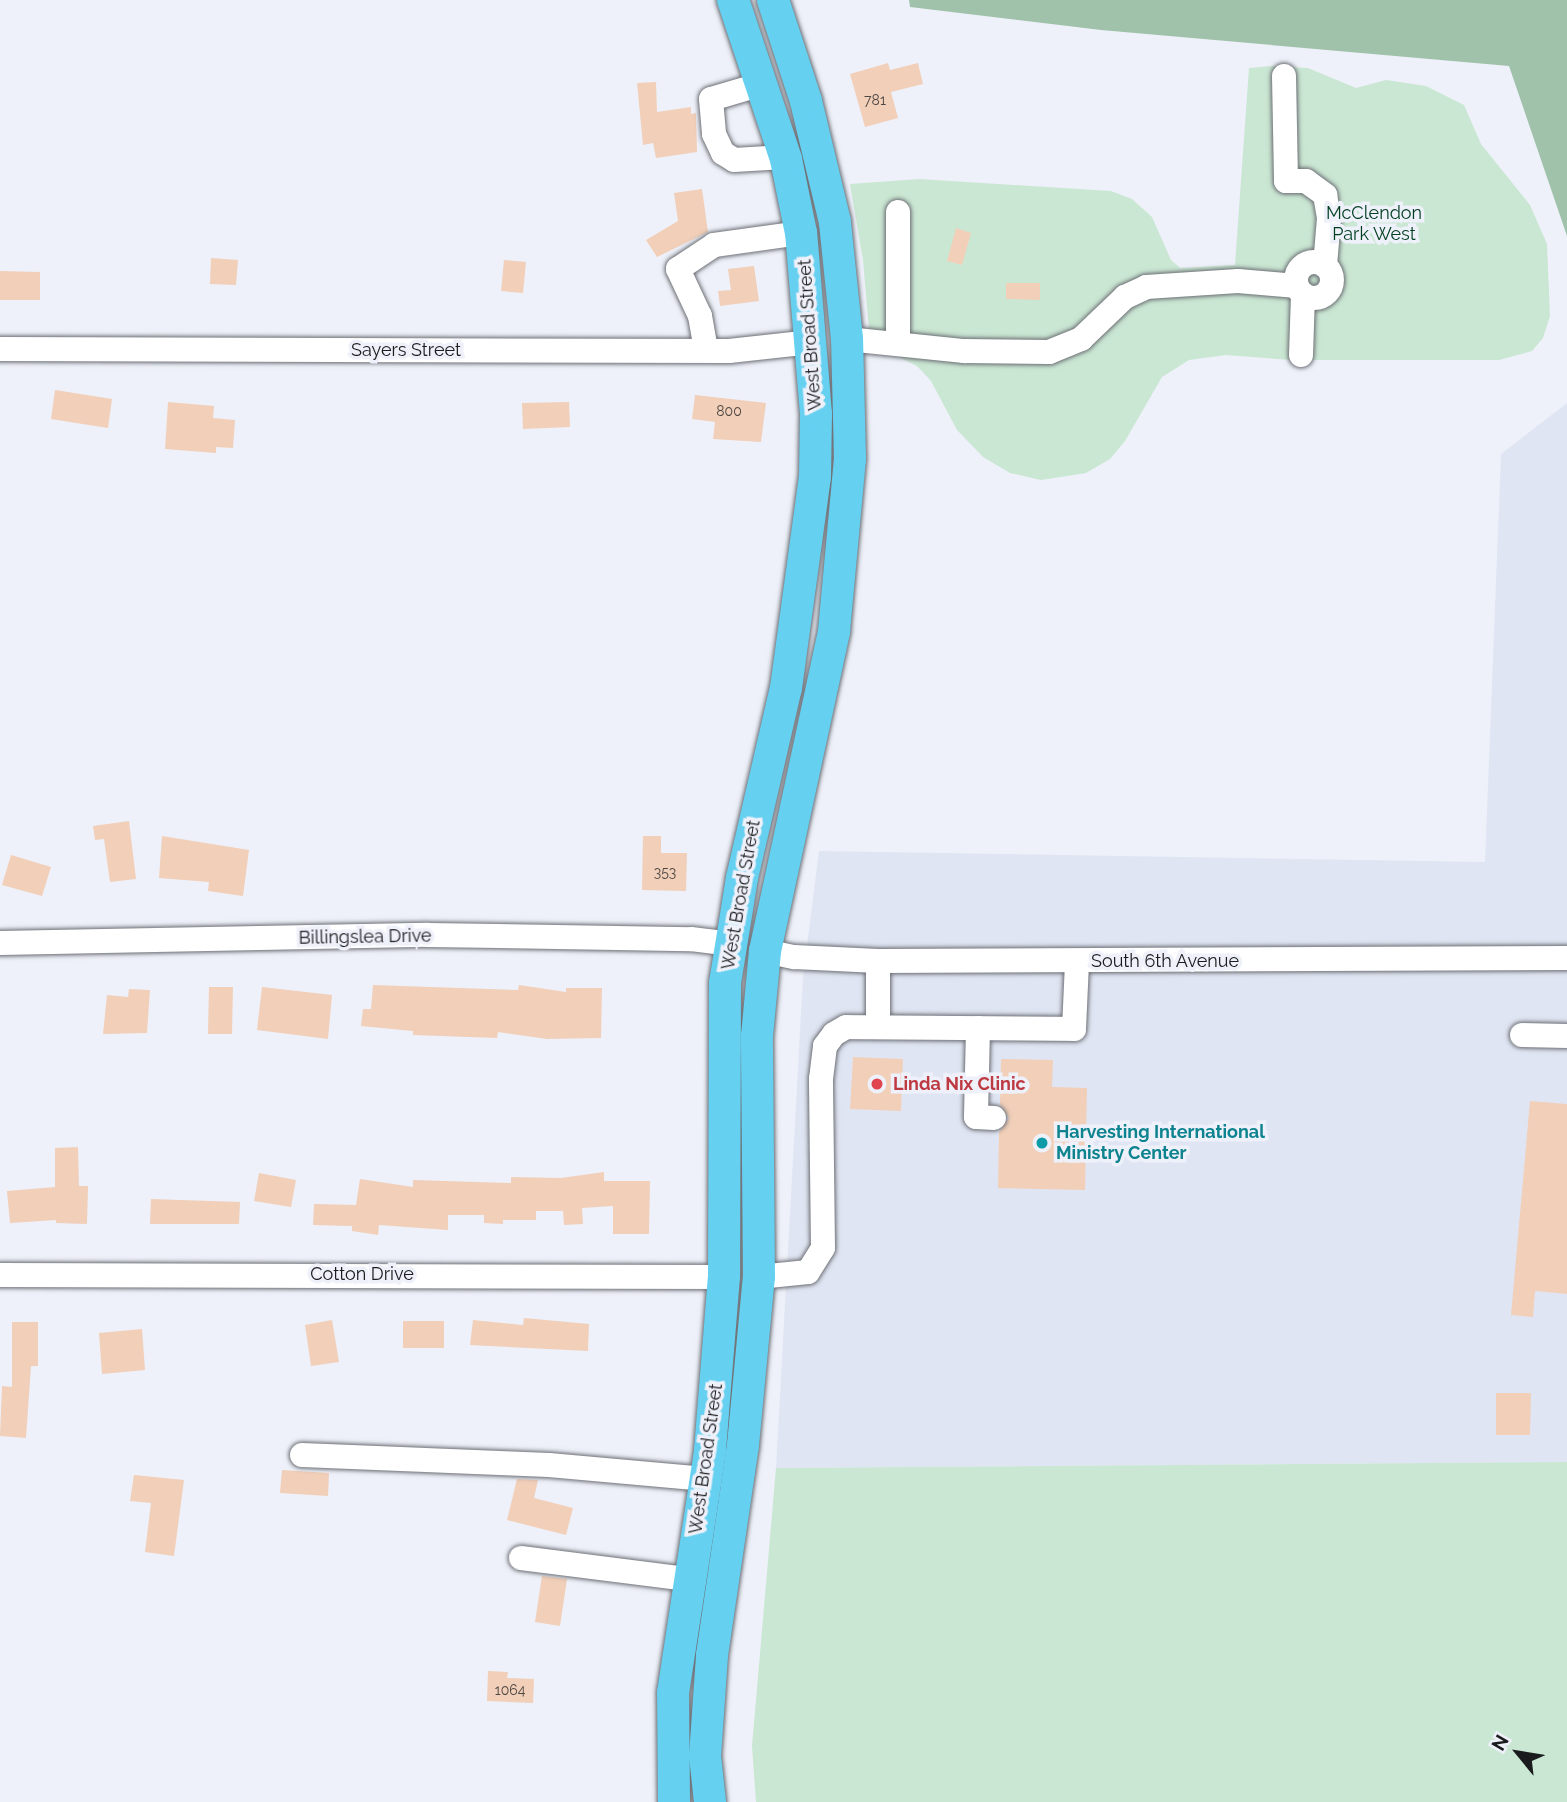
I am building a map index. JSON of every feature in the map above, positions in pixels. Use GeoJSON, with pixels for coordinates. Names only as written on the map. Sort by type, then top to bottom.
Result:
{"type":"FeatureCollection","features":[{"type":"Feature","properties":{"kind":"main road","name":"West Broad Street"},"geometry":{"type":"LineString","coordinates":[[673,1793],[673,1693],[705,1479],[724,1277],[723,1024],[730,944],[786,688],[809,542],[816,414],[802,233],[785,157],[733,0]]}},
{"type":"Feature","properties":{"kind":"main road","name":"West Broad Street"},"geometry":{"type":"LineString","coordinates":[[709,1794],[705,1756],[712,1656],[743,1445],[759,1277],[757,1036],[765,951],[834,631],[849,486],[847,340],[829,188],[773,0]]}},
{"type":"Feature","properties":{"kind":"main road"},"geometry":{"type":"LineString","coordinates":[[812,342],[847,340]]}},
{"type":"Feature","properties":{"kind":"main road"},"geometry":{"type":"LineString","coordinates":[[730,944],[765,951]]}},
{"type":"Feature","properties":{"kind":"main road"},"geometry":{"type":"LineString","coordinates":[[724,1277],[759,1277]]}},
{"type":"Feature","properties":{"kind":"street"},"geometry":{"type":"LineString","coordinates":[[847,340],[964,351],[1049,352],[1081,339],[1125,297],[1146,287],[1238,281],[1300,290],[1312,298],[1326,294],[1332,282],[1325,266],[1329,218],[1325,195],[1306,181],[1286,181],[1284,76]]}},
{"type":"Feature","properties":{"kind":"street"},"geometry":{"type":"LineString","coordinates":[[762,84],[711,99],[714,134],[723,153],[734,160],[785,157]]}},
{"type":"Feature","properties":{"kind":"street"},"geometry":{"type":"LineString","coordinates":[[898,212],[898,343]]}},
{"type":"Feature","properties":{"kind":"street"},"geometry":{"type":"LineString","coordinates":[[706,351],[697,308],[678,269],[714,245],[802,233]]}},
{"type":"Feature","properties":{"kind":"street"},"geometry":{"type":"LineString","coordinates":[[1300,290],[1301,355]]}},
{"type":"Feature","properties":{"kind":"street","name":"Sayers Street"},"geometry":{"type":"LineString","coordinates":[[0,349],[706,351],[812,342]]}},
{"type":"Feature","properties":{"kind":"street","name":"Billingslea Drive"},"geometry":{"type":"LineString","coordinates":[[0,943],[428,935],[691,939],[730,944]]}},
{"type":"Feature","properties":{"kind":"street","name":"South 6th Avenue"},"geometry":{"type":"LineString","coordinates":[[765,951],[794,957],[878,961],[1567,958]]}},
{"type":"Feature","properties":{"kind":"street"},"geometry":{"type":"LineString","coordinates":[[878,961],[878,1027]]}},
{"type":"Feature","properties":{"kind":"street"},"geometry":{"type":"LineString","coordinates":[[759,1277],[799,1276],[820,1257],[825,1240],[820,1104],[825,1046],[846,1027],[1074,1029],[1077,962]]}},
{"type":"Feature","properties":{"kind":"street"},"geometry":{"type":"LineString","coordinates":[[978,1028],[976,1117],[994,1118]]}},
{"type":"Feature","properties":{"kind":"street"},"geometry":{"type":"LineString","coordinates":[[1522,1035],[1567,1036]]}},
{"type":"Feature","properties":{"kind":"street","name":"Cotton Drive"},"geometry":{"type":"LineString","coordinates":[[0,1275],[724,1277]]}},
{"type":"Feature","properties":{"kind":"street"},"geometry":{"type":"LineString","coordinates":[[302,1455],[549,1465],[705,1479]]}},
{"type":"Feature","properties":{"kind":"street"},"geometry":{"type":"LineString","coordinates":[[521,1558],[688,1579]]}},
{"type":"Feature","properties":{"kind":"shaded area"},"geometry":{"type":"Polygon","coordinates":[[[1567,403],[1567,1462],[776,1468],[803,977],[819,851],[1485,862],[1501,454],[1567,403]]]}},
{"type":"Feature","properties":{"kind":"green space"},"geometry":{"type":"Polygon","coordinates":[[[909,0],[1567,0],[1567,236],[1509,66],[1101,30],[910,7],[909,0]]]}},
{"type":"Feature","properties":{"kind":"green space","name":"McClendon Park West"},"geometry":{"type":"Polygon","coordinates":[[[1249,68],[1308,68],[1356,88],[1386,80],[1426,86],[1464,105],[1481,144],[1530,205],[1547,244],[1550,316],[1543,338],[1532,351],[1499,360],[1291,360],[1226,355],[1189,360],[1162,377],[1125,441],[1110,459],[1086,473],[1041,480],[1010,473],[983,457],[957,430],[931,381],[917,366],[897,356],[871,353],[863,260],[850,184],[919,179],[1111,191],[1132,199],[1152,217],[1171,260],[1180,268],[1235,265],[1249,68]]]}},
{"type":"Feature","properties":{"kind":"green space"},"geometry":{"type":"Polygon","coordinates":[[[1567,1462],[1567,1802],[756,1802],[752,1746],[776,1468],[1567,1462]]]}},
{"type":"Feature","properties":{"kind":"building"},"geometry":{"type":"Polygon","coordinates":[[[888,63],[890,70],[918,63],[923,84],[891,92],[898,118],[865,127],[850,74],[888,63]]]}},
{"type":"Feature","properties":{"kind":"building"},"geometry":{"type":"Polygon","coordinates":[[[656,82],[657,112],[691,107],[691,114],[696,113],[697,152],[656,158],[653,143],[643,145],[637,83],[656,82]]]}},
{"type":"Feature","properties":{"kind":"building"},"geometry":{"type":"Polygon","coordinates":[[[702,189],[708,232],[657,257],[646,240],[678,221],[674,193],[702,189]]]}},
{"type":"Feature","properties":{"kind":"building"},"geometry":{"type":"Polygon","coordinates":[[[956,228],[971,233],[962,265],[947,261],[956,228]]]}},
{"type":"Feature","properties":{"kind":"building"},"geometry":{"type":"Polygon","coordinates":[[[211,258],[238,260],[236,285],[210,284],[211,258]]]}},
{"type":"Feature","properties":{"kind":"building"},"geometry":{"type":"Polygon","coordinates":[[[504,260],[526,262],[523,293],[501,291],[504,260]]]}},
{"type":"Feature","properties":{"kind":"building"},"geometry":{"type":"Polygon","coordinates":[[[754,266],[759,301],[720,306],[718,291],[731,290],[728,269],[754,266]]]}},
{"type":"Feature","properties":{"kind":"building"},"geometry":{"type":"Polygon","coordinates":[[[0,271],[40,272],[40,300],[0,300],[0,271]]]}},
{"type":"Feature","properties":{"kind":"building"},"geometry":{"type":"Polygon","coordinates":[[[1006,283],[1040,283],[1040,300],[1006,299],[1006,283]]]}},
{"type":"Feature","properties":{"kind":"building"},"geometry":{"type":"Polygon","coordinates":[[[55,390],[112,399],[108,428],[51,419],[55,390]]]}},
{"type":"Feature","properties":{"kind":"building"},"geometry":{"type":"Polygon","coordinates":[[[695,395],[766,403],[761,442],[713,439],[715,422],[692,419],[695,395]]]}},
{"type":"Feature","properties":{"kind":"building"},"geometry":{"type":"Polygon","coordinates":[[[168,402],[214,406],[213,418],[235,420],[233,448],[216,447],[216,453],[165,449],[168,402]]]}},
{"type":"Feature","properties":{"kind":"building"},"geometry":{"type":"Polygon","coordinates":[[[569,402],[570,427],[523,429],[522,403],[569,402]]]}},
{"type":"Feature","properties":{"kind":"building"},"geometry":{"type":"Polygon","coordinates":[[[129,821],[136,879],[110,882],[104,839],[95,840],[93,826],[129,821]]]}},
{"type":"Feature","properties":{"kind":"building"},"geometry":{"type":"Polygon","coordinates":[[[162,836],[249,850],[243,896],[208,891],[209,882],[159,878],[162,836]]]}},
{"type":"Feature","properties":{"kind":"building"},"geometry":{"type":"Polygon","coordinates":[[[643,836],[661,836],[661,853],[687,853],[686,891],[642,890],[643,836]]]}},
{"type":"Feature","properties":{"kind":"building"},"geometry":{"type":"Polygon","coordinates":[[[11,855],[51,867],[42,896],[2,885],[11,855]]]}},
{"type":"Feature","properties":{"kind":"building"},"geometry":{"type":"Polygon","coordinates":[[[373,985],[518,990],[519,985],[566,992],[566,988],[602,988],[601,1038],[547,1039],[498,1032],[497,1038],[413,1035],[413,1031],[361,1026],[363,1009],[371,1009],[373,985]]]}},
{"type":"Feature","properties":{"kind":"building"},"geometry":{"type":"Polygon","coordinates":[[[209,987],[233,987],[232,1034],[208,1034],[209,987]]]}},
{"type":"Feature","properties":{"kind":"building"},"geometry":{"type":"Polygon","coordinates":[[[262,987],[332,995],[328,1039],[257,1030],[262,987]]]}},
{"type":"Feature","properties":{"kind":"building"},"geometry":{"type":"Polygon","coordinates":[[[129,989],[150,990],[147,1033],[103,1034],[107,995],[128,997],[129,989]]]}},
{"type":"Feature","properties":{"kind":"building","name":"Linda Nix Clinic"},"geometry":{"type":"Polygon","coordinates":[[[853,1057],[903,1059],[901,1111],[850,1109],[853,1057]]]}},
{"type":"Feature","properties":{"kind":"building","name":"Harvesting International Ministry Center"},"geometry":{"type":"Polygon","coordinates":[[[1001,1059],[1053,1060],[1052,1087],[1087,1088],[1085,1190],[998,1188],[999,1132],[1009,1118],[1000,1105],[1001,1059]]]}},
{"type":"Feature","properties":{"kind":"building"},"geometry":{"type":"Polygon","coordinates":[[[1530,1101],[1567,1104],[1567,1294],[1535,1291],[1533,1317],[1511,1315],[1530,1101]]]}},
{"type":"Feature","properties":{"kind":"building"},"geometry":{"type":"Polygon","coordinates":[[[78,1147],[79,1186],[88,1186],[87,1224],[56,1223],[56,1220],[10,1223],[7,1191],[55,1187],[55,1148],[78,1147]]]}},
{"type":"Feature","properties":{"kind":"building"},"geometry":{"type":"Polygon","coordinates":[[[604,1172],[604,1181],[650,1181],[649,1234],[613,1234],[613,1206],[582,1208],[583,1224],[564,1225],[563,1211],[536,1211],[536,1220],[503,1220],[503,1224],[484,1223],[484,1215],[448,1215],[448,1230],[379,1225],[378,1235],[352,1231],[352,1226],[313,1225],[314,1204],[356,1205],[360,1179],[413,1187],[413,1180],[511,1183],[511,1177],[561,1178],[604,1172]]]}},
{"type":"Feature","properties":{"kind":"building"},"geometry":{"type":"Polygon","coordinates":[[[259,1173],[296,1180],[291,1207],[254,1201],[259,1173]]]}},
{"type":"Feature","properties":{"kind":"building"},"geometry":{"type":"Polygon","coordinates":[[[151,1199],[240,1202],[239,1224],[150,1224],[151,1199]]]}},
{"type":"Feature","properties":{"kind":"building"},"geometry":{"type":"Polygon","coordinates":[[[524,1318],[589,1324],[588,1351],[470,1345],[473,1320],[523,1325],[524,1318]]]}},
{"type":"Feature","properties":{"kind":"building"},"geometry":{"type":"Polygon","coordinates":[[[332,1320],[339,1362],[311,1366],[305,1325],[332,1320]]]}},
{"type":"Feature","properties":{"kind":"building"},"geometry":{"type":"Polygon","coordinates":[[[403,1321],[444,1321],[444,1348],[403,1348],[403,1321]]]}},
{"type":"Feature","properties":{"kind":"building"},"geometry":{"type":"Polygon","coordinates":[[[12,1322],[38,1322],[38,1366],[31,1366],[26,1438],[0,1436],[2,1386],[12,1387],[12,1322]]]}},
{"type":"Feature","properties":{"kind":"building"},"geometry":{"type":"Polygon","coordinates":[[[142,1329],[145,1370],[102,1374],[99,1333],[142,1329]]]}},
{"type":"Feature","properties":{"kind":"building"},"geometry":{"type":"Polygon","coordinates":[[[1496,1393],[1531,1393],[1530,1435],[1496,1435],[1496,1393]]]}},
{"type":"Feature","properties":{"kind":"building"},"geometry":{"type":"Polygon","coordinates":[[[282,1470],[329,1473],[328,1496],[280,1493],[282,1470]]]}},
{"type":"Feature","properties":{"kind":"building"},"geometry":{"type":"Polygon","coordinates":[[[134,1475],[184,1480],[174,1556],[145,1552],[151,1503],[130,1501],[134,1475]]]}},
{"type":"Feature","properties":{"kind":"building"},"geometry":{"type":"Polygon","coordinates":[[[517,1479],[538,1480],[534,1498],[573,1508],[566,1535],[507,1520],[517,1479]]]}},
{"type":"Feature","properties":{"kind":"building"},"geometry":{"type":"Polygon","coordinates":[[[542,1576],[567,1579],[560,1626],[535,1622],[542,1576]]]}},
{"type":"Feature","properties":{"kind":"building"},"geometry":{"type":"Polygon","coordinates":[[[488,1671],[508,1672],[507,1678],[534,1679],[533,1703],[487,1701],[488,1671]]]}},
{"type":"Feature","properties":{"kind":"place","name":"Linda Nix Clinic"},"geometry":{"type":"Point","coordinates":[877,1084]}},
{"type":"Feature","properties":{"kind":"place","name":"Harvesting International Ministry Center"},"geometry":{"type":"Point","coordinates":[1042,1143]}}]}
